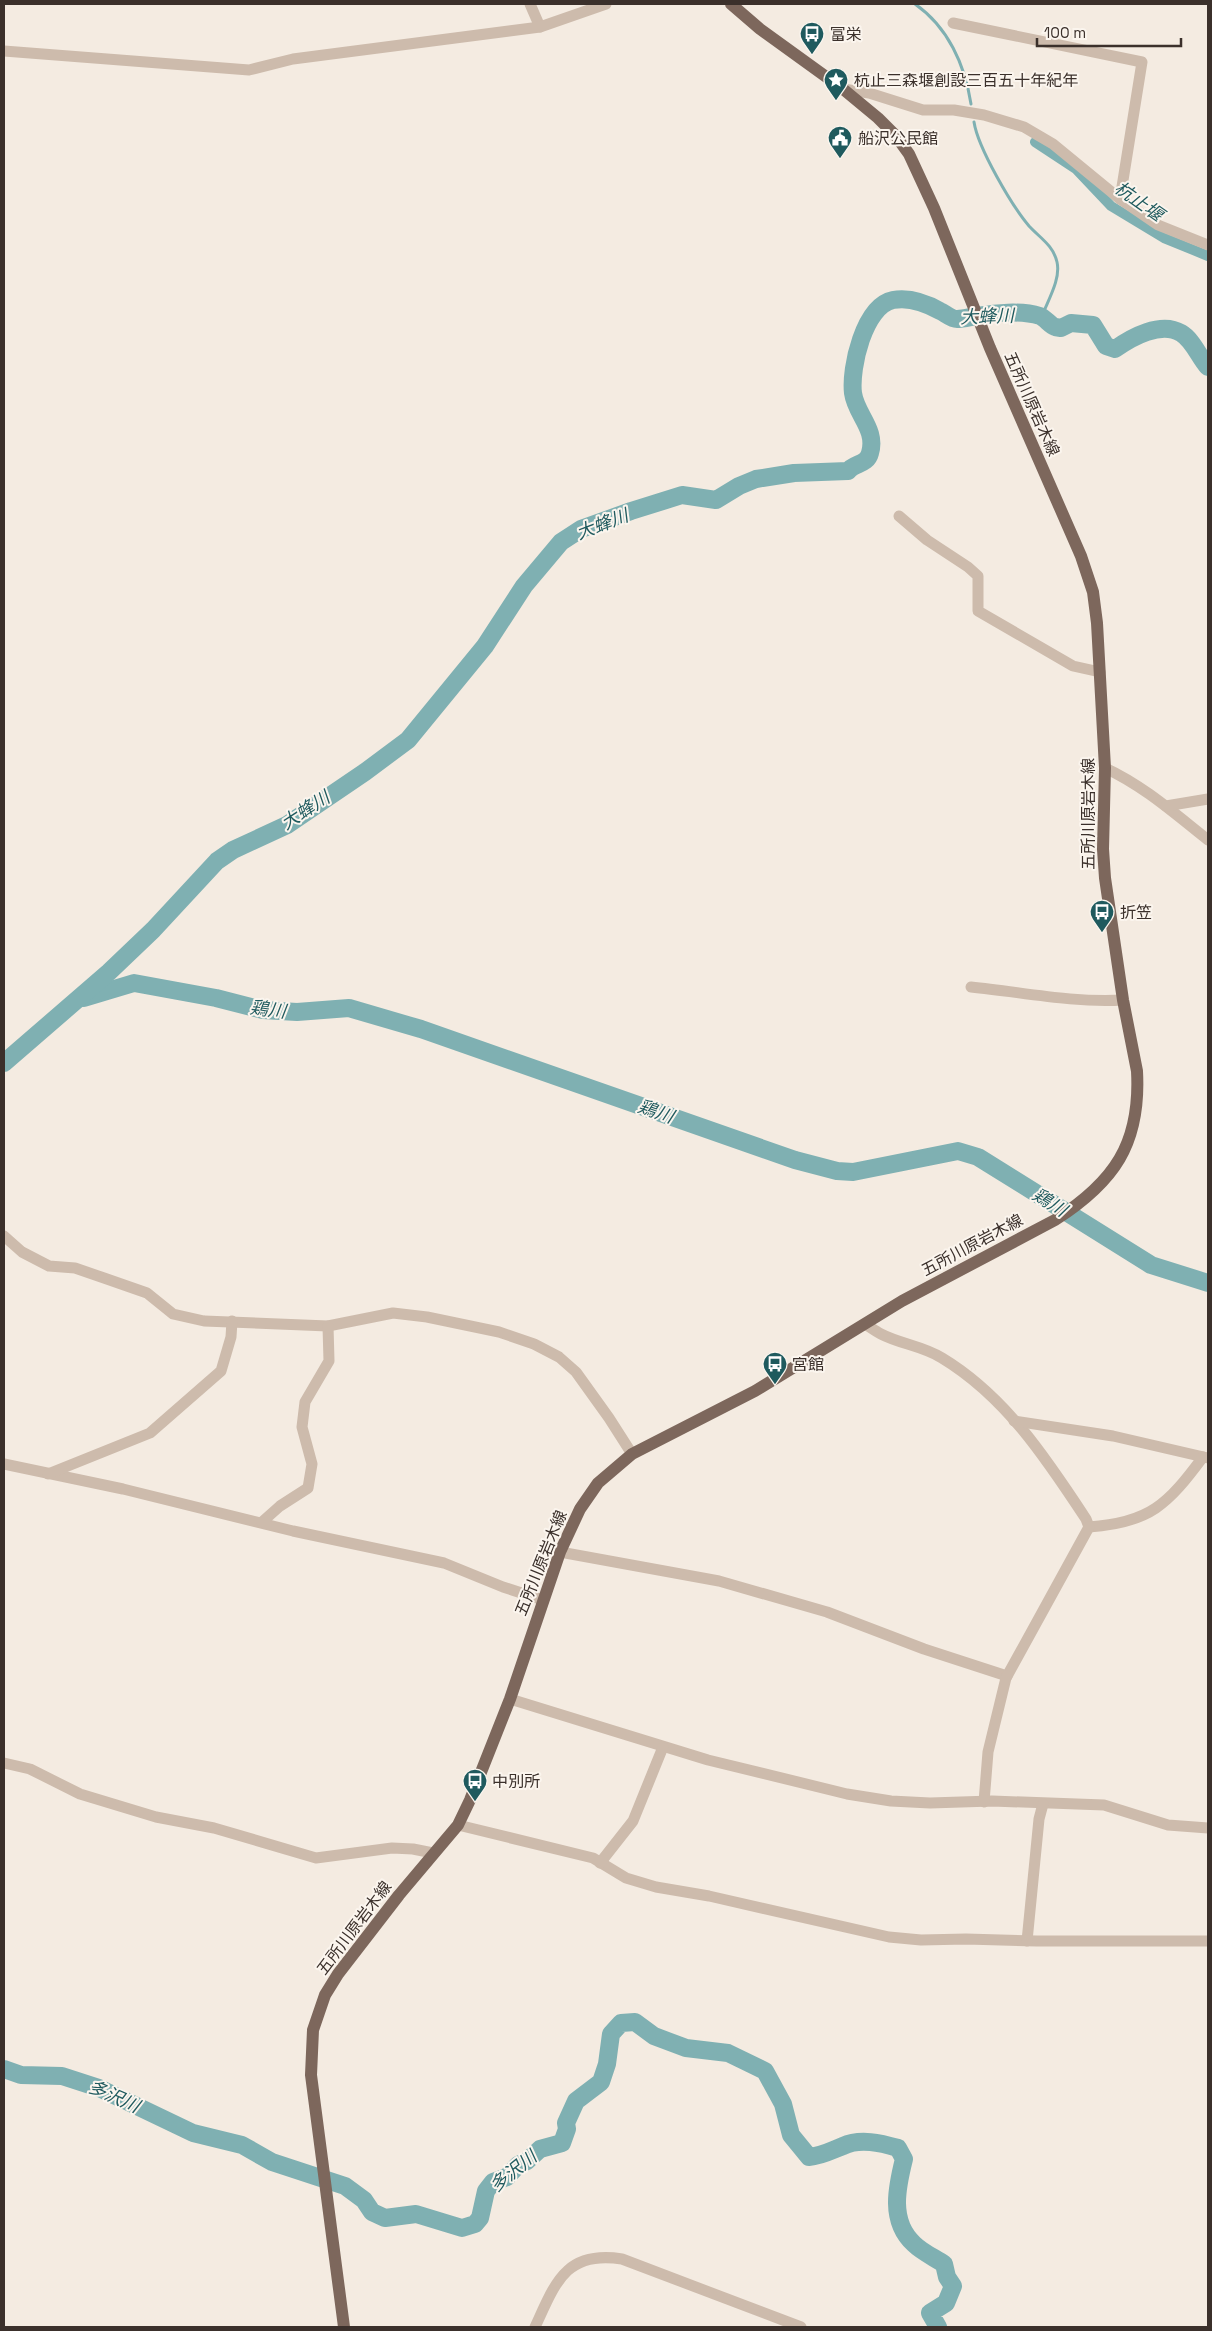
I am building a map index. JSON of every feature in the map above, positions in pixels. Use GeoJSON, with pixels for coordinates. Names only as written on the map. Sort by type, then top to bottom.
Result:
{"type":"FeatureCollection","features":[{"type":"Feature","properties":{"kind":"main road","name":"五所川原岩木線"},"geometry":{"type":"LineString","coordinates":[[344,2327],[311,2075],[313,2030],[325,1995],[338,1974],[433,1853],[458,1825],[474,1791],[510,1699],[570,1527],[598,1483],[632,1454],[755,1391],[902,1300],[1055,1220],[1078,1205],[1096,1190],[1118,1162],[1126,1147],[1134,1121],[1138,1092],[1137,1071],[1123,1000],[1104,859],[1106,768],[1097,623],[1093,592],[1081,556],[990,348],[934,208],[909,154],[896,136],[878,118],[843,89],[760,29],[731,4]]}},
{"type":"Feature","properties":{"kind":"street"},"geometry":{"type":"LineString","coordinates":[[530,4],[540,27]]}},
{"type":"Feature","properties":{"kind":"street"},"geometry":{"type":"LineString","coordinates":[[4,52],[249,70],[293,59],[540,27],[606,4]]}},
{"type":"Feature","properties":{"kind":"street"},"geometry":{"type":"LineString","coordinates":[[953,23],[1142,62],[1120,199]]}},
{"type":"Feature","properties":{"kind":"street"},"geometry":{"type":"LineString","coordinates":[[843,89],[869,93],[923,110],[954,110],[984,115],[1024,127],[1054,144],[1120,199],[1158,225],[1208,244]]}},
{"type":"Feature","properties":{"kind":"street"},"geometry":{"type":"LineString","coordinates":[[899,516],[927,540],[968,567],[978,576],[978,611],[1073,666],[1100,672]]}},
{"type":"Feature","properties":{"kind":"street"},"geometry":{"type":"LineString","coordinates":[[1106,768],[1125,777],[1166,806],[1208,840]]}},
{"type":"Feature","properties":{"kind":"street"},"geometry":{"type":"LineString","coordinates":[[1166,806],[1208,799]]}},
{"type":"Feature","properties":{"kind":"street"},"geometry":{"type":"LineString","coordinates":[[971,987],[1068,1000],[1094,1002],[1123,1000]]}},
{"type":"Feature","properties":{"kind":"street"},"geometry":{"type":"LineString","coordinates":[[4,1236],[22,1252],[49,1266],[75,1268],[147,1294],[173,1314],[204,1321],[328,1326],[393,1313],[427,1317],[490,1330],[534,1344],[559,1357],[576,1372],[632,1454]]}},
{"type":"Feature","properties":{"kind":"street"},"geometry":{"type":"LineString","coordinates":[[48,1474],[150,1432],[157,1427],[221,1371],[231,1337],[232,1322]]}},
{"type":"Feature","properties":{"kind":"street"},"geometry":{"type":"LineString","coordinates":[[865,1324],[882,1335],[940,1357],[984,1388],[1050,1465],[1086,1519],[1089,1528],[1007,1676],[988,1752],[984,1802]]}},
{"type":"Feature","properties":{"kind":"street"},"geometry":{"type":"LineString","coordinates":[[262,1522],[280,1506],[308,1488],[312,1464],[302,1427],[305,1402],[329,1361],[328,1326]]}},
{"type":"Feature","properties":{"kind":"street"},"geometry":{"type":"LineString","coordinates":[[1014,1421],[1113,1436],[1205,1458],[1158,1509],[1138,1519],[1111,1526],[1089,1528]]}},
{"type":"Feature","properties":{"kind":"street"},"geometry":{"type":"LineString","coordinates":[[4,1464],[123,1489],[293,1531],[444,1563],[473,1573],[503,1587],[543,1600]]}},
{"type":"Feature","properties":{"kind":"street"},"geometry":{"type":"LineString","coordinates":[[560,1552],[719,1581],[827,1612],[924,1649],[1007,1676]]}},
{"type":"Feature","properties":{"kind":"street"},"geometry":{"type":"LineString","coordinates":[[510,1699],[637,1737],[663,1747],[766,1775],[848,1794],[891,1801],[930,1803],[984,1802],[1104,1805],[1168,1825],[1208,1828]]}},
{"type":"Feature","properties":{"kind":"street"},"geometry":{"type":"LineString","coordinates":[[600,1863],[633,1821],[663,1747]]}},
{"type":"Feature","properties":{"kind":"street"},"geometry":{"type":"LineString","coordinates":[[4,1763],[30,1769],[80,1794],[156,1817],[214,1828],[316,1858],[392,1848],[413,1849],[433,1853]]}},
{"type":"Feature","properties":{"kind":"street"},"geometry":{"type":"LineString","coordinates":[[1026,1941],[1039,1819],[1044,1804]]}},
{"type":"Feature","properties":{"kind":"street"},"geometry":{"type":"LineString","coordinates":[[458,1825],[593,1858],[626,1878],[656,1888],[709,1896],[888,1937],[921,1940],[1208,1941]]}},
{"type":"Feature","properties":{"kind":"street"},"geometry":{"type":"LineString","coordinates":[[535,2327],[553,2288],[564,2273],[579,2262],[605,2256],[622,2259],[801,2327]]}},
{"type":"Feature","properties":{"kind":"waterway"},"geometry":{"type":"LineString","coordinates":[[915,4],[927,13],[946,35],[959,61],[971,104]]}},
{"type":"Feature","properties":{"kind":"waterway"},"geometry":{"type":"LineString","coordinates":[[974,122],[982,146],[1005,191],[1022,217],[1049,246],[1055,256],[1058,269],[1057,275],[1042,316]]}},
{"type":"Feature","properties":{"kind":"waterway","name":"杭止堰"},"geometry":{"type":"LineString","coordinates":[[1035,142],[1076,169],[1111,206],[1164,238],[1208,256]]}},
{"type":"Feature","properties":{"kind":"waterway","name":"大蜂川"},"geometry":{"type":"LineString","coordinates":[[4,1063],[109,972],[153,930],[217,861],[233,850],[287,825],[408,740],[485,646],[524,586],[561,542],[581,529],[682,495],[716,500],[739,486],[756,479],[794,473],[848,471],[866,460],[870,453],[871,437],[855,401],[853,393],[854,369],[861,339],[867,325],[883,305],[893,300],[905,299],[923,303],[955,319],[1016,313],[1040,316],[1053,326],[1061,328],[1071,323],[1093,325],[1106,346],[1115,349],[1147,332],[1165,329],[1173,330],[1181,333],[1189,340],[1208,367]]}},
{"type":"Feature","properties":{"kind":"waterway","name":"鶏川"},"geometry":{"type":"LineString","coordinates":[[84,998],[134,983],[216,998],[263,1010],[297,1012],[349,1008],[421,1029],[795,1160],[837,1171],[853,1172],[958,1151],[978,1157],[1151,1265],[1208,1283]]}},
{"type":"Feature","properties":{"kind":"waterway","name":"多沢川"},"geometry":{"type":"LineString","coordinates":[[4,2069],[21,2075],[62,2076],[99,2088],[193,2133],[242,2145],[272,2162],[345,2186],[364,2200],[372,2212],[385,2218],[416,2214],[462,2228],[475,2224],[480,2218],[486,2191],[493,2182],[507,2177],[518,2165],[527,2161],[540,2149],[562,2143],[567,2129],[566,2123],[576,2101],[601,2082],[607,2064],[611,2034],[621,2023],[635,2022],[654,2036],[686,2048],[728,2053],[765,2071],[783,2104],[791,2135],[809,2157],[856,2142],[878,2143],[898,2148],[904,2159],[897,2192],[898,2214],[901,2225],[906,2235],[914,2244],[944,2264],[947,2277],[953,2286],[946,2303],[930,2313],[938,2327]]}},
{"type":"Feature","properties":{"kind":"place","name":"富栄"},"geometry":{"type":"Point","coordinates":[812,55]}},
{"type":"Feature","properties":{"kind":"place","name":"杭止三森堰創設三百五十年紀年"},"geometry":{"type":"Point","coordinates":[836,101]}},
{"type":"Feature","properties":{"kind":"place","name":"船沢公民館"},"geometry":{"type":"Point","coordinates":[840,159]}},
{"type":"Feature","properties":{"kind":"place","name":"折笠"},"geometry":{"type":"Point","coordinates":[1102,933]}},
{"type":"Feature","properties":{"kind":"place","name":"宮館"},"geometry":{"type":"Point","coordinates":[775,1385]}},
{"type":"Feature","properties":{"kind":"place","name":"中別所"},"geometry":{"type":"Point","coordinates":[475,1802]}}]}
